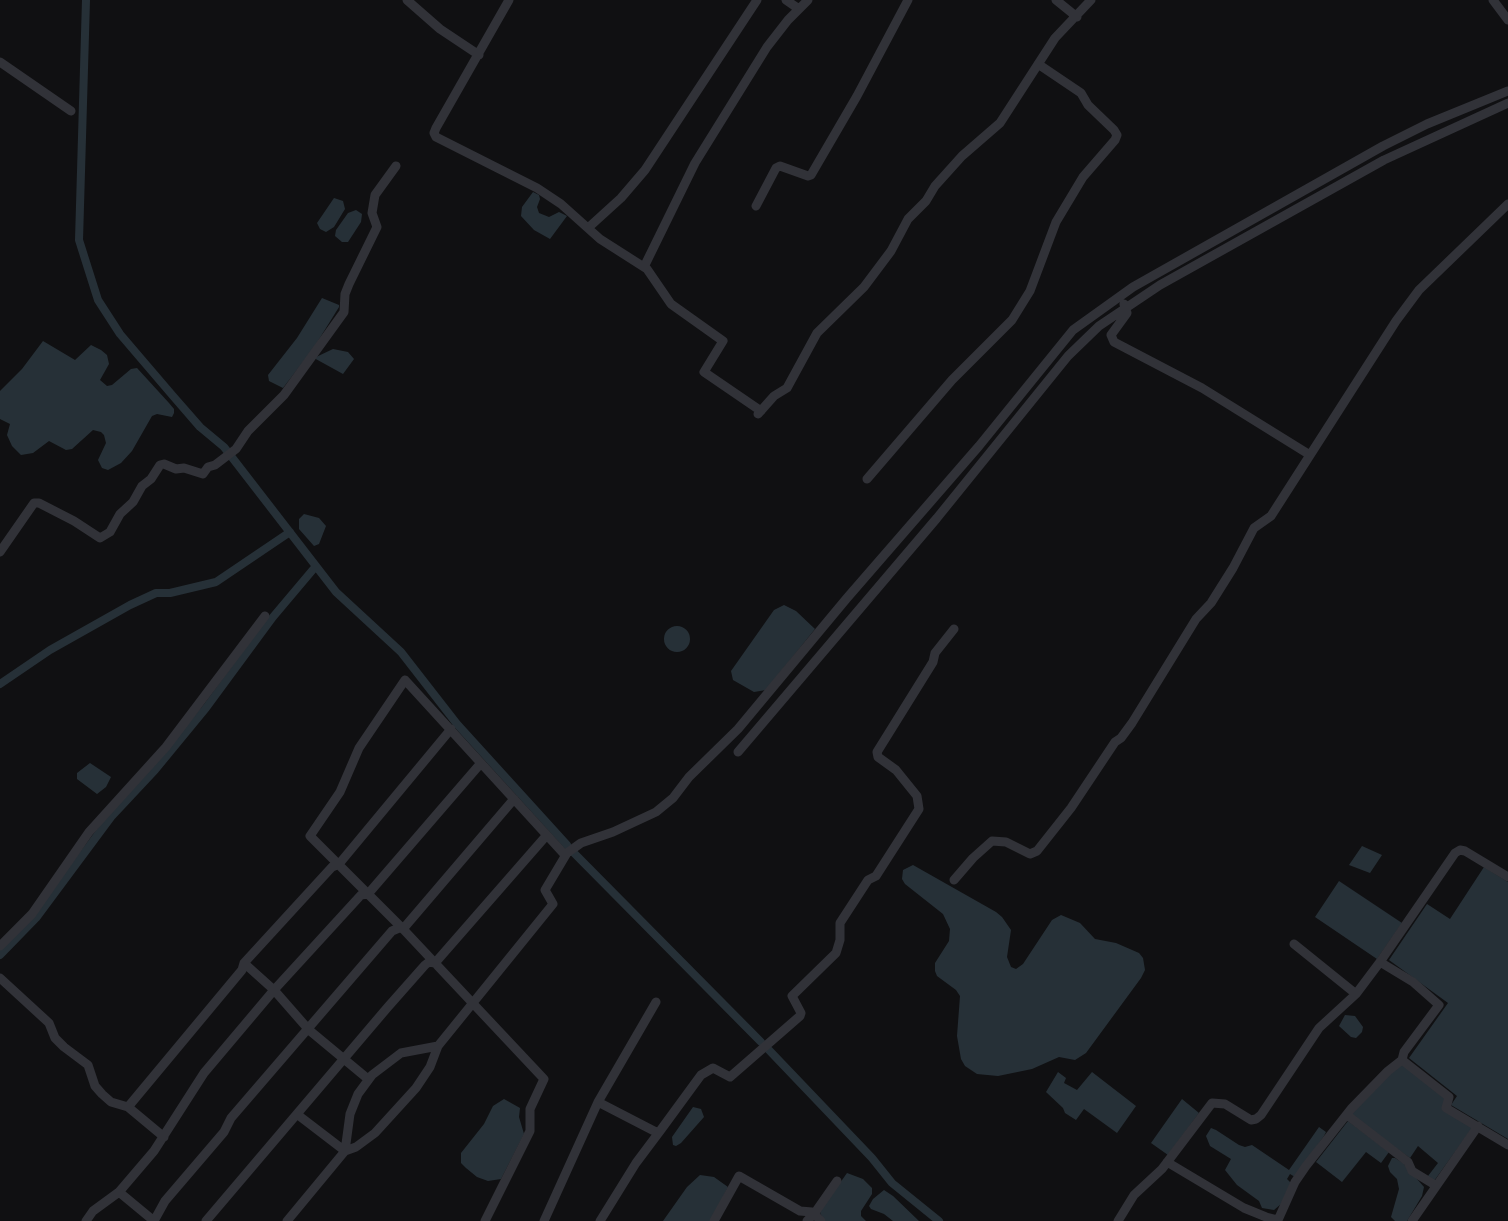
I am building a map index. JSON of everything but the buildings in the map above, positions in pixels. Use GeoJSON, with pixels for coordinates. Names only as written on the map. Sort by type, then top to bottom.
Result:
{"type":"FeatureCollection","features":[{"type":"Feature","properties":{"kind":"street"},"geometry":{"type":"LineString","coordinates":[[407,0],[440,29],[479,55]]}},
{"type":"Feature","properties":{"kind":"street"},"geometry":{"type":"LineString","coordinates":[[509,0],[436,128],[436,137],[537,188],[561,204],[600,239],[644,267],[653,275],[671,304],[723,341],[704,372],[760,413],[774,396],[787,388],[817,333],[864,287],[891,251],[912,213],[926,201],[935,186],[962,156],[1000,123],[1061,31],[1091,0]]}},
{"type":"Feature","properties":{"kind":"street"},"geometry":{"type":"LineString","coordinates":[[588,228],[621,198],[645,170],[757,0]]}},
{"type":"Feature","properties":{"kind":"street"},"geometry":{"type":"LineString","coordinates":[[786,0],[799,9]]}},
{"type":"Feature","properties":{"kind":"street"},"geometry":{"type":"LineString","coordinates":[[644,267],[695,163],[767,47],[808,0]]}},
{"type":"Feature","properties":{"kind":"street"},"geometry":{"type":"LineString","coordinates":[[756,206],[776,168],[780,166],[811,175],[858,96],[908,0]]}},
{"type":"Feature","properties":{"kind":"street"},"geometry":{"type":"LineString","coordinates":[[1056,0],[1077,17]]}},
{"type":"Feature","properties":{"kind":"street"},"geometry":{"type":"LineString","coordinates":[[1493,0],[1508,20]]}},
{"type":"Feature","properties":{"kind":"street"},"geometry":{"type":"LineString","coordinates":[[0,62],[71,111]]}},
{"type":"Feature","properties":{"kind":"street"},"geometry":{"type":"LineString","coordinates":[[867,479],[952,380],[1012,320],[1033,284],[1056,222],[1083,177],[1115,140],[1117,135],[1114,130],[1088,105],[1081,93],[1038,64]]}},
{"type":"Feature","properties":{"kind":"street"},"geometry":{"type":"LineString","coordinates":[[292,1219],[345,1151],[365,1142],[402,1106],[422,1079],[438,1046],[553,904],[545,890],[565,855],[581,843],[613,832],[656,811],[673,798],[689,776],[738,729],[846,598],[979,446],[1073,330],[1119,296],[1383,146],[1427,124],[1508,91]]}},
{"type":"Feature","properties":{"kind":"street"},"geometry":{"type":"LineString","coordinates":[[738,752],[937,518],[1068,356],[1099,326],[1160,285],[1384,160],[1508,103]]}},
{"type":"Feature","properties":{"kind":"street"},"geometry":{"type":"LineString","coordinates":[[0,552],[34,503],[74,521],[100,538],[110,532],[120,514],[133,502],[142,486],[151,479],[160,465],[202,474],[236,449],[248,432],[284,395],[344,312],[345,294],[377,227],[372,205],[375,195],[396,166]]}},
{"type":"Feature","properties":{"kind":"street"},"geometry":{"type":"LineString","coordinates":[[954,880],[992,841],[1006,842],[1030,854],[1037,851],[1071,808],[1115,742],[1132,723],[1196,619],[1233,568],[1254,528],[1271,516],[1370,358],[1405,309],[1456,252],[1508,204]]}},
{"type":"Feature","properties":{"kind":"street"},"geometry":{"type":"LineString","coordinates":[[1119,296],[1127,313],[1111,335],[1114,342],[1202,388],[1310,455]]}},
{"type":"Feature","properties":{"kind":"street"},"geometry":{"type":"LineString","coordinates":[[0,946],[32,914],[89,832],[166,747],[265,616]]}},
{"type":"Feature","properties":{"kind":"street"},"geometry":{"type":"LineString","coordinates":[[600,1221],[636,1163],[701,1075],[713,1068],[730,1077],[800,1016],[792,996],[836,953],[840,940],[840,923],[868,880],[880,870],[919,809],[920,799],[896,770],[882,761],[877,752],[933,662],[935,653],[954,629]]}},
{"type":"Feature","properties":{"kind":"street"},"geometry":{"type":"LineString","coordinates":[[485,1221],[530,1131],[530,1109],[544,1079],[403,929],[310,836],[340,792],[359,748],[405,680],[565,855]]}},
{"type":"Feature","properties":{"kind":"street"},"geometry":{"type":"LineString","coordinates":[[128,1107],[242,970],[244,964],[332,867],[339,864],[451,729]]}},
{"type":"Feature","properties":{"kind":"street"},"geometry":{"type":"LineString","coordinates":[[86,1221],[93,1211],[119,1192],[164,1138],[182,1104],[204,1073],[274,990],[361,895],[368,894],[481,763]]}},
{"type":"Feature","properties":{"kind":"street"},"geometry":{"type":"LineString","coordinates":[[403,929],[513,799]]}},
{"type":"Feature","properties":{"kind":"street"},"geometry":{"type":"LineString","coordinates":[[435,963],[546,836]]}},
{"type":"Feature","properties":{"kind":"street"},"geometry":{"type":"LineString","coordinates":[[1118,1221],[1134,1195],[1167,1161],[1212,1103],[1226,1104],[1251,1119],[1256,1119],[1319,1028],[1356,993],[1380,962],[1455,853],[1465,851],[1508,877]]}},
{"type":"Feature","properties":{"kind":"street"},"geometry":{"type":"LineString","coordinates":[[119,1192],[154,1221],[165,1201],[224,1132],[231,1118],[392,931],[403,929]]}},
{"type":"Feature","properties":{"kind":"street"},"geometry":{"type":"LineString","coordinates":[[1294,944],[1356,993]]}},
{"type":"Feature","properties":{"kind":"street"},"geometry":{"type":"LineString","coordinates":[[206,1221],[425,965],[429,962],[435,963]]}},
{"type":"Feature","properties":{"kind":"street"},"geometry":{"type":"LineString","coordinates":[[1167,1161],[1244,1208],[1278,1220],[1294,1182],[1347,1115],[1388,1071],[1402,1060],[1404,1052],[1439,1005],[1413,982],[1380,962]]}},
{"type":"Feature","properties":{"kind":"street"},"geometry":{"type":"LineString","coordinates":[[244,964],[274,990],[309,1030],[368,1079]]}},
{"type":"Feature","properties":{"kind":"street"},"geometry":{"type":"LineString","coordinates":[[0,978],[49,1023],[55,1038],[64,1047],[88,1065],[95,1086],[102,1094],[111,1102],[128,1107],[164,1138]]}},
{"type":"Feature","properties":{"kind":"street"},"geometry":{"type":"LineString","coordinates":[[544,1221],[598,1102],[656,1002]]}},
{"type":"Feature","properties":{"kind":"street"},"geometry":{"type":"LineString","coordinates":[[345,1151],[350,1114],[368,1079],[386,1062],[401,1053],[438,1046]]}},
{"type":"Feature","properties":{"kind":"street"},"geometry":{"type":"LineString","coordinates":[[1402,1060],[1449,1097],[1446,1108],[1508,1145]]}},
{"type":"Feature","properties":{"kind":"street"},"geometry":{"type":"LineString","coordinates":[[598,1102],[656,1132],[660,1131]]}},
{"type":"Feature","properties":{"kind":"street"},"geometry":{"type":"LineString","coordinates":[[298,1115],[345,1151]]}},
{"type":"Feature","properties":{"kind":"street"},"geometry":{"type":"LineString","coordinates":[[1347,1115],[1408,1162],[1412,1171],[1435,1185]]}},
{"type":"Feature","properties":{"kind":"street"},"geometry":{"type":"LineString","coordinates":[[1412,1221],[1478,1126]]}},
{"type":"Feature","properties":{"kind":"street"},"geometry":{"type":"LineString","coordinates":[[714,1221],[739,1176],[814,1219],[837,1181]]}},
{"type":"Feature","properties":{"kind":"shaded area"},"geometry":{"type":"Polygon","coordinates":[[[533,192],[539,195],[539,213],[549,217],[559,212],[567,216],[550,239],[534,230],[521,216],[522,207],[533,192]]]}},
{"type":"Feature","properties":{"kind":"shaded area"},"geometry":{"type":"Polygon","coordinates":[[[334,198],[343,201],[345,209],[334,227],[326,232],[320,229],[317,223],[334,198]]]}},
{"type":"Feature","properties":{"kind":"shaded area"},"geometry":{"type":"Polygon","coordinates":[[[356,210],[362,214],[361,222],[348,242],[342,242],[335,236],[336,230],[348,213],[356,210]]]}},
{"type":"Feature","properties":{"kind":"shaded area"},"geometry":{"type":"Polygon","coordinates":[[[322,298],[339,307],[313,349],[283,388],[269,381],[268,375],[297,338],[322,298]]]}},
{"type":"Feature","properties":{"kind":"shaded area"},"geometry":{"type":"Polygon","coordinates":[[[43,341],[75,360],[91,345],[101,350],[107,355],[109,364],[100,380],[107,386],[131,369],[137,368],[174,409],[172,417],[157,414],[152,416],[132,451],[121,463],[108,470],[102,468],[98,460],[106,443],[104,435],[93,430],[72,449],[66,450],[49,441],[33,453],[21,455],[12,446],[7,435],[10,424],[0,419],[0,391],[22,369],[43,341]]]}},
{"type":"Feature","properties":{"kind":"shaded area"},"geometry":{"type":"Polygon","coordinates":[[[333,349],[348,352],[354,359],[343,374],[314,358],[333,349]]]}},
{"type":"Feature","properties":{"kind":"shaded area"},"geometry":{"type":"Polygon","coordinates":[[[304,514],[319,518],[326,526],[319,544],[314,546],[299,529],[299,519],[304,514]]]}},
{"type":"Feature","properties":{"kind":"shaded area"},"geometry":{"type":"Polygon","coordinates":[[[784,605],[796,611],[815,629],[766,690],[754,692],[733,680],[731,671],[774,610],[784,605]]]}},
{"type":"Feature","properties":{"kind":"shaded area"},"geometry":{"type":"Polygon","coordinates":[[[677,626],[686,630],[690,639],[686,648],[677,652],[668,648],[664,639],[668,630],[677,626]]]}},
{"type":"Feature","properties":{"kind":"shaded area"},"geometry":{"type":"Polygon","coordinates":[[[90,763],[111,777],[106,787],[97,794],[77,779],[77,773],[90,763]]]}},
{"type":"Feature","properties":{"kind":"shaded area"},"geometry":{"type":"Polygon","coordinates":[[[1362,846],[1382,855],[1370,873],[1349,865],[1362,846]]]}},
{"type":"Feature","properties":{"kind":"shaded area"},"geometry":{"type":"Polygon","coordinates":[[[913,865],[1002,917],[1011,930],[1007,957],[1011,967],[1016,969],[1023,964],[1052,920],[1061,915],[1080,923],[1095,939],[1116,943],[1139,953],[1143,958],[1145,970],[1141,978],[1086,1053],[1075,1060],[1059,1057],[1032,1069],[998,1076],[977,1074],[965,1066],[957,1036],[960,996],[937,976],[935,971],[935,963],[949,941],[950,929],[943,914],[902,879],[903,870],[913,865]]]}},
{"type":"Feature","properties":{"kind":"shaded area"},"geometry":{"type":"Polygon","coordinates":[[[1484,867],[1508,882],[1508,1139],[1451,1105],[1457,1096],[1409,1058],[1448,1003],[1389,960],[1427,904],[1450,919],[1484,867]]]}},
{"type":"Feature","properties":{"kind":"shaded area"},"geometry":{"type":"Polygon","coordinates":[[[1339,881],[1402,923],[1377,959],[1315,917],[1339,881]]]}},
{"type":"Feature","properties":{"kind":"shaded area"},"geometry":{"type":"Polygon","coordinates":[[[1345,1015],[1355,1016],[1363,1027],[1356,1038],[1339,1026],[1345,1015]]]}},
{"type":"Feature","properties":{"kind":"shaded area"},"geometry":{"type":"Polygon","coordinates":[[[1402,1064],[1445,1097],[1443,1106],[1473,1127],[1434,1181],[1428,1176],[1438,1163],[1418,1146],[1410,1158],[1350,1115],[1393,1069],[1402,1064]]]}},
{"type":"Feature","properties":{"kind":"shaded area"},"geometry":{"type":"Polygon","coordinates":[[[1058,1072],[1066,1078],[1064,1083],[1077,1090],[1092,1072],[1136,1106],[1117,1133],[1084,1109],[1076,1120],[1065,1113],[1046,1092],[1058,1072]]]}},
{"type":"Feature","properties":{"kind":"shaded area"},"geometry":{"type":"Polygon","coordinates":[[[504,1099],[520,1108],[519,1117],[524,1134],[501,1179],[488,1181],[477,1177],[461,1163],[461,1153],[484,1124],[493,1106],[504,1099]]]}},
{"type":"Feature","properties":{"kind":"shaded area"},"geometry":{"type":"Polygon","coordinates":[[[1182,1099],[1199,1113],[1168,1155],[1151,1143],[1182,1099]]]}},
{"type":"Feature","properties":{"kind":"shaded area"},"geometry":{"type":"Polygon","coordinates":[[[693,1107],[701,1109],[704,1117],[681,1143],[673,1145],[672,1137],[693,1107]]]}},
{"type":"Feature","properties":{"kind":"shaded area"},"geometry":{"type":"Polygon","coordinates":[[[1348,1121],[1389,1152],[1381,1163],[1366,1152],[1342,1182],[1316,1162],[1348,1121]]]}},
{"type":"Feature","properties":{"kind":"shaded area"},"geometry":{"type":"Polygon","coordinates":[[[1319,1127],[1326,1132],[1324,1136],[1295,1177],[1290,1174],[1287,1179],[1291,1183],[1281,1204],[1274,1210],[1262,1208],[1259,1201],[1237,1185],[1225,1170],[1231,1159],[1210,1146],[1206,1136],[1211,1128],[1216,1130],[1239,1145],[1252,1145],[1289,1170],[1319,1127]]]}},
{"type":"Feature","properties":{"kind":"shaded area"},"geometry":{"type":"Polygon","coordinates":[[[1392,1158],[1403,1163],[1424,1187],[1422,1196],[1407,1221],[1395,1221],[1391,1217],[1399,1189],[1397,1179],[1388,1166],[1392,1158]]]}},
{"type":"Feature","properties":{"kind":"shaded area"},"geometry":{"type":"Polygon","coordinates":[[[847,1173],[863,1179],[872,1188],[872,1194],[861,1211],[861,1216],[866,1221],[825,1221],[820,1213],[847,1173]]]}},
{"type":"Feature","properties":{"kind":"shaded area"},"geometry":{"type":"Polygon","coordinates":[[[700,1175],[714,1177],[728,1187],[711,1221],[663,1221],[687,1187],[700,1175]]]}},
{"type":"Feature","properties":{"kind":"shaded area"},"geometry":{"type":"Polygon","coordinates":[[[884,1190],[919,1221],[893,1221],[871,1209],[869,1206],[873,1199],[884,1190]]]}},
{"type":"Feature","properties":{"kind":"waterway"},"geometry":{"type":"LineString","coordinates":[[86,0],[79,240],[98,300],[120,334],[173,396],[200,427],[224,447],[336,592],[401,652],[457,724],[567,845]]}},
{"type":"Feature","properties":{"kind":"waterway"},"geometry":{"type":"LineString","coordinates":[[0,684],[50,650],[130,605],[156,593],[170,593],[216,582],[290,532]]}},
{"type":"Feature","properties":{"kind":"waterway"},"geometry":{"type":"LineString","coordinates":[[0,955],[36,918],[111,817],[155,770],[206,708],[273,617],[316,566]]}},
{"type":"Feature","properties":{"kind":"waterway"},"geometry":{"type":"LineString","coordinates":[[574,853],[761,1042]]}},
{"type":"Feature","properties":{"kind":"waterway"},"geometry":{"type":"LineString","coordinates":[[767,1048],[872,1158],[892,1183],[939,1221]]}}]}
